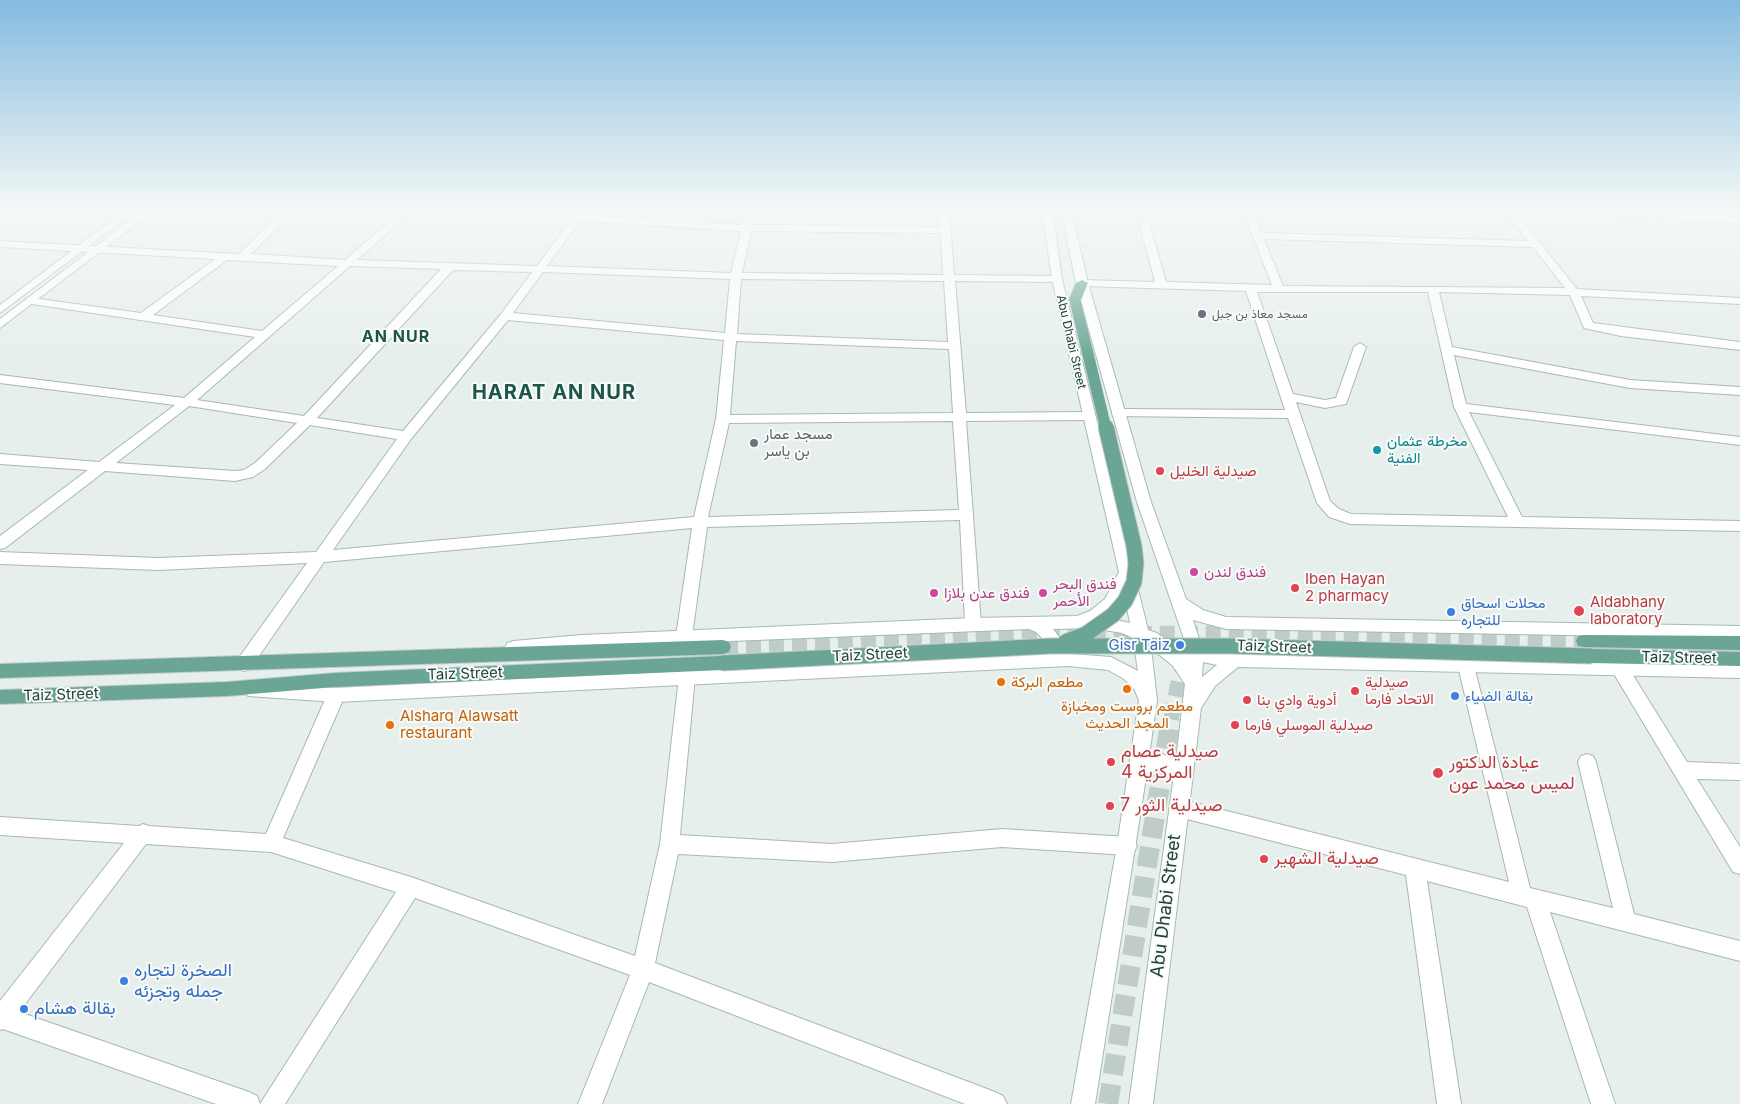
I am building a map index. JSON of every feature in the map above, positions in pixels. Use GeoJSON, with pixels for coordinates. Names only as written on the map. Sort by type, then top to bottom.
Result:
{"type":"FeatureCollection","features":[{"type":"Feature","properties":{"kind":"main road"},"geometry":{"type":"LineString","coordinates":[[1051,646],[1086,634],[1113,615],[1125,601],[1134,582],[1136,563],[1134,546],[1075,300],[1082,283]]}},
{"type":"Feature","properties":{"kind":"main road","name":"Taiz Street"},"geometry":{"type":"LineString","coordinates":[[0,671],[436,657],[723,655],[1051,646],[1588,648],[1740,643]]}},
{"type":"Feature","properties":{"kind":"main road","name":"Taiz Street"},"geometry":{"type":"LineString","coordinates":[[1588,648],[1740,659]]}},
{"type":"Feature","properties":{"kind":"main road","name":"Taiz Street"},"geometry":{"type":"LineString","coordinates":[[0,697],[227,689],[335,680],[723,655]]}},
{"type":"Feature","properties":{"kind":"street"},"geometry":{"type":"LineString","coordinates":[[1,308],[66,261]]}},
{"type":"Feature","properties":{"kind":"street"},"geometry":{"type":"LineString","coordinates":[[0,326],[86,261]]}},
{"type":"Feature","properties":{"kind":"street"},"geometry":{"type":"LineString","coordinates":[[142,318],[219,261]]}},
{"type":"Feature","properties":{"kind":"street"},"geometry":{"type":"LineString","coordinates":[[296,261],[736,276],[1057,279]]}},
{"type":"Feature","properties":{"kind":"street"},"geometry":{"type":"LineString","coordinates":[[0,544],[188,402],[353,261]]}},
{"type":"Feature","properties":{"kind":"street"},"geometry":{"type":"LineString","coordinates":[[244,664],[406,436],[504,316],[544,261]]}},
{"type":"Feature","properties":{"kind":"street"},"geometry":{"type":"LineString","coordinates":[[684,636],[700,522],[723,419],[736,276],[740,261]]}},
{"type":"Feature","properties":{"kind":"street"},"geometry":{"type":"LineString","coordinates":[[947,261],[967,515],[973,624]]}},
{"type":"Feature","properties":{"kind":"street","name":"Abu Dhabi Street"},"geometry":{"type":"LineString","coordinates":[[1054,261],[1088,416],[1140,632],[1148,700],[1139,772]]}},
{"type":"Feature","properties":{"kind":"street","name":"Abu Dhabi Street"},"geometry":{"type":"LineString","coordinates":[[1077,261],[1144,502],[1177,601],[1191,636],[1195,653],[1192,708],[1141,1104]]}},
{"type":"Feature","properties":{"kind":"street"},"geometry":{"type":"LineString","coordinates":[[1155,261],[1162,286]]}},
{"type":"Feature","properties":{"kind":"street"},"geometry":{"type":"LineString","coordinates":[[1267,261],[1279,289]]}},
{"type":"Feature","properties":{"kind":"street"},"geometry":{"type":"LineString","coordinates":[[1549,261],[1574,292],[1588,326],[1740,346]]}},
{"type":"Feature","properties":{"kind":"street"},"geometry":{"type":"LineString","coordinates":[[0,458],[235,476],[248,474],[260,466],[307,421],[450,266]]}},
{"type":"Feature","properties":{"kind":"street"},"geometry":{"type":"LineString","coordinates":[[1082,283],[1279,289],[1433,288],[1574,292],[1740,301]]}},
{"type":"Feature","properties":{"kind":"street"},"geometry":{"type":"LineString","coordinates":[[1250,288],[1324,503],[1334,513],[1350,519],[1740,526]]}},
{"type":"Feature","properties":{"kind":"street"},"geometry":{"type":"LineString","coordinates":[[1433,288],[1460,407],[1517,521]]}},
{"type":"Feature","properties":{"kind":"street"},"geometry":{"type":"LineString","coordinates":[[32,301],[265,335]]}},
{"type":"Feature","properties":{"kind":"street"},"geometry":{"type":"LineString","coordinates":[[504,316],[730,337],[953,346]]}},
{"type":"Feature","properties":{"kind":"street"},"geometry":{"type":"LineString","coordinates":[[1288,397],[1326,404],[1341,401],[1360,347]]}},
{"type":"Feature","properties":{"kind":"street"},"geometry":{"type":"LineString","coordinates":[[1448,350],[1630,384],[1740,391]]}},
{"type":"Feature","properties":{"kind":"street"},"geometry":{"type":"LineString","coordinates":[[0,379],[188,402],[406,436]]}},
{"type":"Feature","properties":{"kind":"street"},"geometry":{"type":"LineString","coordinates":[[1460,407],[1740,440]]}},
{"type":"Feature","properties":{"kind":"street"},"geometry":{"type":"LineString","coordinates":[[1118,413],[1294,414]]}},
{"type":"Feature","properties":{"kind":"street"},"geometry":{"type":"LineString","coordinates":[[723,419],[1088,416]]}},
{"type":"Feature","properties":{"kind":"street"},"geometry":{"type":"LineString","coordinates":[[1110,503],[1117,511],[1128,515],[1143,510],[1144,502]]}},
{"type":"Feature","properties":{"kind":"street"},"geometry":{"type":"LineString","coordinates":[[0,558],[158,564],[321,557],[700,522],[967,515]]}},
{"type":"Feature","properties":{"kind":"street"},"geometry":{"type":"LineString","coordinates":[[1077,622],[1096,615],[1111,603],[1127,572]]}},
{"type":"Feature","properties":{"kind":"street"},"geometry":{"type":"LineString","coordinates":[[1177,601],[1198,616],[1226,623],[1740,632]]}},
{"type":"Feature","properties":{"kind":"street"},"geometry":{"type":"LineString","coordinates":[[1136,610],[1161,636],[1195,653],[1235,660],[1740,671]]}},
{"type":"Feature","properties":{"kind":"street"},"geometry":{"type":"LineString","coordinates":[[1026,622],[1042,628],[1052,638],[1051,650],[1040,658],[1033,659]]}},
{"type":"Feature","properties":{"kind":"street"},"geometry":{"type":"LineString","coordinates":[[436,657],[582,641],[1026,622],[1109,623],[1140,632],[1171,652],[1194,684]]}},
{"type":"Feature","properties":{"kind":"street"},"geometry":{"type":"LineString","coordinates":[[1341,626],[1328,630],[1324,635],[1326,647],[1338,658],[1355,664]]}},
{"type":"Feature","properties":{"kind":"street"},"geometry":{"type":"LineString","coordinates":[[227,689],[336,696],[1033,659],[1076,659],[1111,664],[1130,674],[1140,684],[1148,700]]}},
{"type":"Feature","properties":{"kind":"street"},"geometry":{"type":"LineString","coordinates":[[1192,708],[1209,681],[1235,660]]}},
{"type":"Feature","properties":{"kind":"street"},"geometry":{"type":"LineString","coordinates":[[1466,666],[1528,897],[1603,1104]]}},
{"type":"Feature","properties":{"kind":"street"},"geometry":{"type":"LineString","coordinates":[[1620,669],[1740,865]]}},
{"type":"Feature","properties":{"kind":"street"},"geometry":{"type":"LineString","coordinates":[[590,1104],[643,969],[670,844],[686,677]]}},
{"type":"Feature","properties":{"kind":"street"},"geometry":{"type":"LineString","coordinates":[[271,842],[336,696]]}},
{"type":"Feature","properties":{"kind":"street"},"geometry":{"type":"LineString","coordinates":[[1083,1104],[1139,772],[1147,764],[1160,761],[1174,768],[1182,780]]}},
{"type":"Feature","properties":{"kind":"street"},"geometry":{"type":"LineString","coordinates":[[1587,762],[1626,922]]}},
{"type":"Feature","properties":{"kind":"street"},"geometry":{"type":"LineString","coordinates":[[1682,770],[1740,772]]}},
{"type":"Feature","properties":{"kind":"street"},"geometry":{"type":"LineString","coordinates":[[1179,808],[1740,951]]}},
{"type":"Feature","properties":{"kind":"street"},"geometry":{"type":"LineString","coordinates":[[0,826],[271,842],[411,887],[643,969],[995,1104]]}},
{"type":"Feature","properties":{"kind":"street"},"geometry":{"type":"LineString","coordinates":[[144,833],[1,1018],[249,1104]]}},
{"type":"Feature","properties":{"kind":"street"},"geometry":{"type":"LineString","coordinates":[[670,844],[832,853],[1002,838],[1127,846]]}},
{"type":"Feature","properties":{"kind":"street"},"geometry":{"type":"LineString","coordinates":[[1415,868],[1448,1104]]}},
{"type":"Feature","properties":{"kind":"street"},"geometry":{"type":"LineString","coordinates":[[272,1104],[411,887]]}},
{"type":"Feature","properties":{"kind":"tunnel"},"geometry":{"type":"LineString","coordinates":[[723,647],[1047,634],[1227,633],[1584,641]]}},
{"type":"Feature","properties":{"kind":"tunnel"},"geometry":{"type":"LineString","coordinates":[[1171,719],[1179,677],[1188,659]]}},
{"type":"Feature","properties":{"kind":"tunnel"},"geometry":{"type":"LineString","coordinates":[[1108,1104],[1171,718]]}},
{"type":"Feature","properties":{"kind":"place","name":"مسجد معاذ بن جبل"},"geometry":{"type":"Point","coordinates":[1202,314]}},
{"type":"Feature","properties":{"kind":"place","name":"مسجد عمار بن ياسر"},"geometry":{"type":"Point","coordinates":[754,443]}},
{"type":"Feature","properties":{"kind":"place","name":"مخرطة عثمان الفنية"},"geometry":{"type":"Point","coordinates":[1377,450]}},
{"type":"Feature","properties":{"kind":"place","name":"صيدلية الخليل"},"geometry":{"type":"Point","coordinates":[1160,471]}},
{"type":"Feature","properties":{"kind":"place","name":"فندق لندن"},"geometry":{"type":"Point","coordinates":[1194,572]}},
{"type":"Feature","properties":{"kind":"place","name":"Iben Hayan 2 pharmacy"},"geometry":{"type":"Point","coordinates":[1295,588]}},
{"type":"Feature","properties":{"kind":"place","name":"فندق عدن بلازا"},"geometry":{"type":"Point","coordinates":[934,593]}},
{"type":"Feature","properties":{"kind":"place","name":"فندق البحر الأحمر"},"geometry":{"type":"Point","coordinates":[1043,593]}},
{"type":"Feature","properties":{"kind":"place","name":"Aldabhany laboratory"},"geometry":{"type":"Point","coordinates":[1579,611]}},
{"type":"Feature","properties":{"kind":"place","name":"محلات اسحاق للتجاره"},"geometry":{"type":"Point","coordinates":[1451,612]}},
{"type":"Feature","properties":{"kind":"place","name":"Gisr Taiz"},"geometry":{"type":"Point","coordinates":[1180,645]}},
{"type":"Feature","properties":{"kind":"place","name":"مطعم البركة"},"geometry":{"type":"Point","coordinates":[1001,682]}},
{"type":"Feature","properties":{"kind":"place","name":"مطعم بروست ومخبازة المجد الحديث"},"geometry":{"type":"Point","coordinates":[1127,689]}},
{"type":"Feature","properties":{"kind":"place","name":"صيدلية الاتحاد فارما"},"geometry":{"type":"Point","coordinates":[1355,691]}},
{"type":"Feature","properties":{"kind":"place","name":"بقالة الضياء"},"geometry":{"type":"Point","coordinates":[1455,696]}},
{"type":"Feature","properties":{"kind":"place","name":"أدوية وادي بنا"},"geometry":{"type":"Point","coordinates":[1247,700]}},
{"type":"Feature","properties":{"kind":"place","name":"Alsharq Alawsatt restaurant"},"geometry":{"type":"Point","coordinates":[390,725]}},
{"type":"Feature","properties":{"kind":"place","name":"صيدلية الموسلي فارما"},"geometry":{"type":"Point","coordinates":[1235,725]}},
{"type":"Feature","properties":{"kind":"place","name":"صيدلية عصام المركزية 4"},"geometry":{"type":"Point","coordinates":[1111,762]}},
{"type":"Feature","properties":{"kind":"place","name":"عيادة الدكتور لميس محمد عون"},"geometry":{"type":"Point","coordinates":[1438,773]}},
{"type":"Feature","properties":{"kind":"place","name":"صيدلية الثور 7"},"geometry":{"type":"Point","coordinates":[1110,806]}},
{"type":"Feature","properties":{"kind":"place","name":"صيدلية الشهير"},"geometry":{"type":"Point","coordinates":[1264,859]}},
{"type":"Feature","properties":{"kind":"place","name":"الصخرة لتجاره جمله وتجزئه"},"geometry":{"type":"Point","coordinates":[124,981]}},
{"type":"Feature","properties":{"kind":"place","name":"بقالة هشام"},"geometry":{"type":"Point","coordinates":[24,1009]}},
{"type":"Feature","properties":{"kind":"district","name":"AN NUR"},"geometry":{"type":"Point","coordinates":[396,337]}},
{"type":"Feature","properties":{"kind":"district","name":"HARAT AN NUR"},"geometry":{"type":"Point","coordinates":[554,393]}}]}
